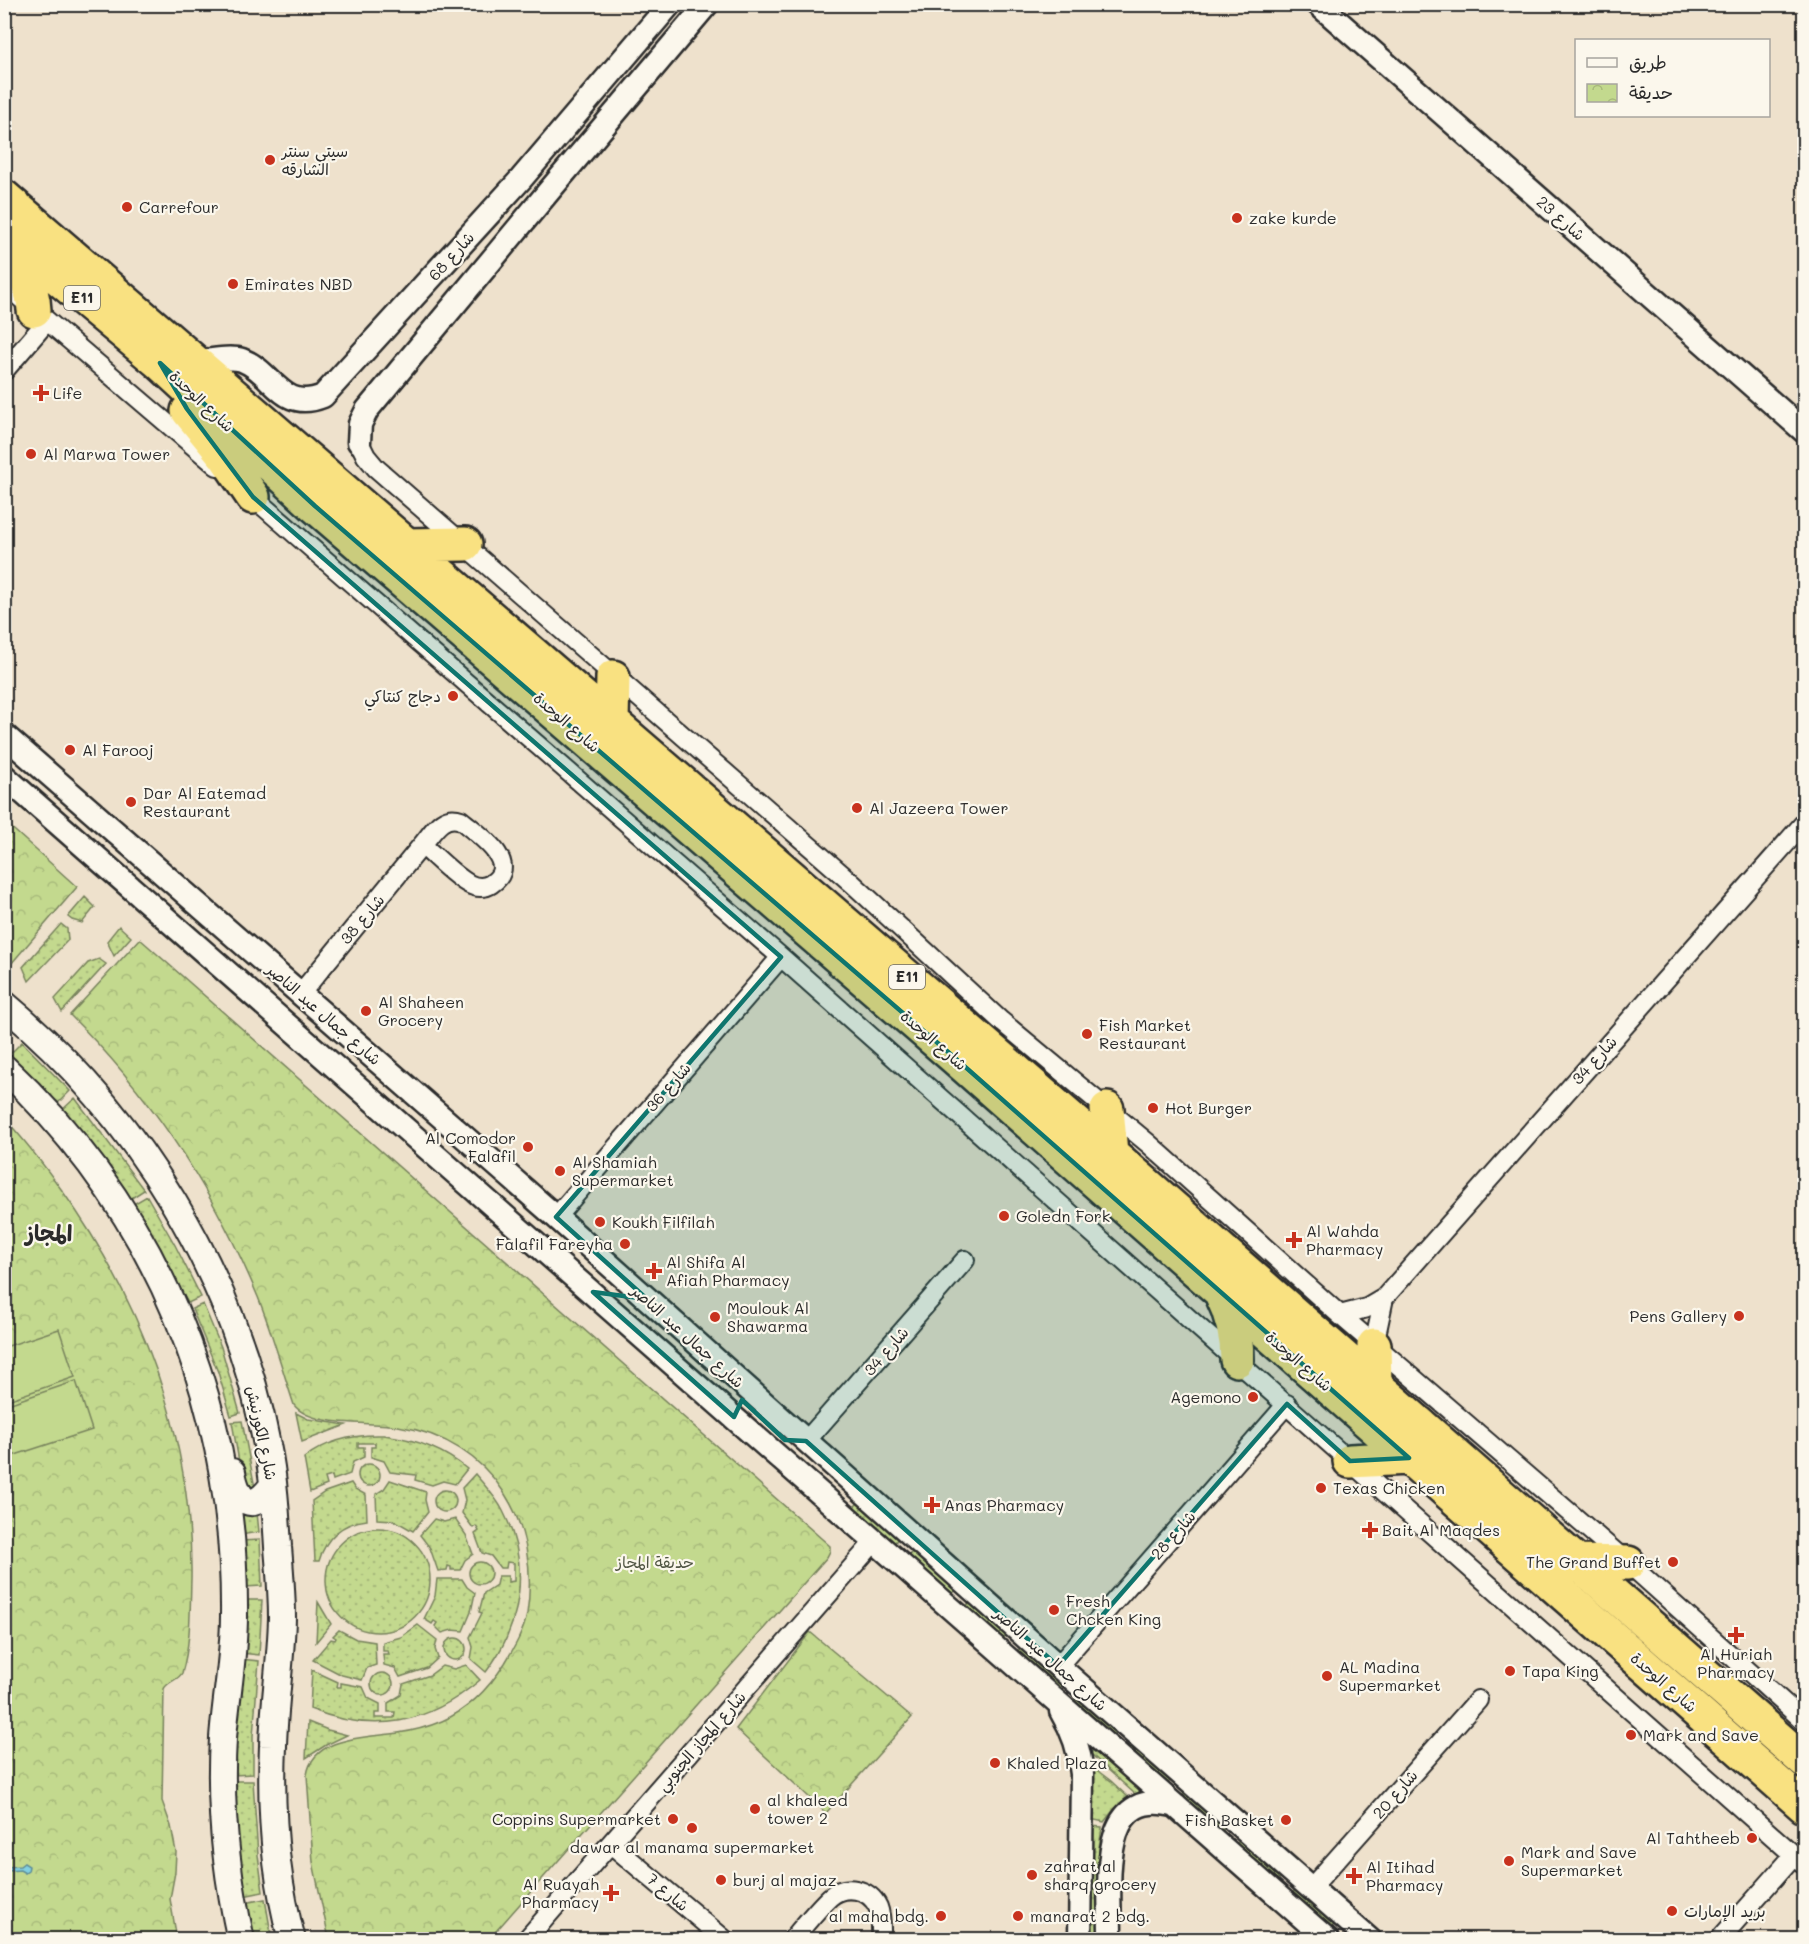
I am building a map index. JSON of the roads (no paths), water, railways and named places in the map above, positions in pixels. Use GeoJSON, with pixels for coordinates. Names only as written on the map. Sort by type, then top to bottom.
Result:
{"type":"FeatureCollection","features":[{"type":"Feature","properties":{"kind":"highway","name":"شارع الوحدة"},"geometry":{"type":"LineString","coordinates":[[4,198],[1111,1153],[1804,1761]]}},
{"type":"Feature","properties":{"kind":"highway","name":"شارع الوحدة"},"geometry":{"type":"LineString","coordinates":[[4,233],[160,363],[315,506],[954,1057],[1804,1806]]}},
{"type":"Feature","properties":{"kind":"highway"},"geometry":{"type":"LineString","coordinates":[[4,255],[18,267],[28,283],[41,316]]}},
{"type":"Feature","properties":{"kind":"highway"},"geometry":{"type":"LineString","coordinates":[[160,363],[187,409],[253,497]]}},
{"type":"Feature","properties":{"kind":"highway"},"geometry":{"type":"LineString","coordinates":[[407,545],[465,544]]}},
{"type":"Feature","properties":{"kind":"highway"},"geometry":{"type":"LineString","coordinates":[[612,722],[613,676]]}},
{"type":"Feature","properties":{"kind":"highway"},"geometry":{"type":"LineString","coordinates":[[1107,1109],[1111,1153]]}},
{"type":"Feature","properties":{"kind":"highway"},"geometry":{"type":"LineString","coordinates":[[1220,1291],[1234,1324],[1237,1360]]}},
{"type":"Feature","properties":{"kind":"highway"},"geometry":{"type":"LineString","coordinates":[[1374,1345],[1375,1384]]}},
{"type":"Feature","properties":{"kind":"highway"},"geometry":{"type":"LineString","coordinates":[[1350,1461],[1409,1458]]}},
{"type":"Feature","properties":{"kind":"highway"},"geometry":{"type":"LineString","coordinates":[[1579,1562],[1628,1563]]}},
{"type":"Feature","properties":{"kind":"main road","name":"شارع الكورنيش"},"geometry":{"type":"LineString","coordinates":[[4,1004],[60,1054],[103,1101],[145,1157],[187,1225],[222,1298],[246,1362],[268,1446],[273,1485],[282,1618],[273,1744],[273,1817],[281,1890],[292,1940]]}},
{"type":"Feature","properties":{"kind":"main road"},"geometry":{"type":"LineString","coordinates":[[4,1068],[29,1091],[66,1132],[126,1216],[178,1317],[196,1363],[213,1421],[226,1490],[232,1550],[233,1646],[223,1738],[222,1809],[229,1880],[241,1940]]}},
{"type":"Feature","properties":{"kind":"main road"},"geometry":{"type":"LineString","coordinates":[[213,1421],[226,1437],[235,1489],[239,1495],[249,1502],[256,1502],[263,1498],[273,1485]]}},
{"type":"Feature","properties":{"kind":"street","name":"شارع 68"},"geometry":{"type":"LineString","coordinates":[[194,362],[242,360],[250,364],[285,394],[303,401],[313,400],[329,391],[521,179],[669,4]]}},
{"type":"Feature","properties":{"kind":"street"},"geometry":{"type":"LineString","coordinates":[[576,158],[579,139],[591,120],[690,4]]}},
{"type":"Feature","properties":{"kind":"street","name":"شارع 68"},"geometry":{"type":"LineString","coordinates":[[359,442],[360,424],[367,410],[707,4]]}},
{"type":"Feature","properties":{"kind":"street","name":"شارع 23"},"geometry":{"type":"LineString","coordinates":[[1318,4],[1804,432]]}},
{"type":"Feature","properties":{"kind":"street"},"geometry":{"type":"LineString","coordinates":[[4,284],[253,497],[781,957],[1799,1859],[1719,1940]]}},
{"type":"Feature","properties":{"kind":"street"},"geometry":{"type":"LineString","coordinates":[[423,287],[408,319],[411,330],[425,331],[446,317]]}},
{"type":"Feature","properties":{"kind":"street"},"geometry":{"type":"LineString","coordinates":[[4,371],[41,316]]}},
{"type":"Feature","properties":{"kind":"street"},"geometry":{"type":"LineString","coordinates":[[359,442],[366,456],[376,468],[853,884],[1000,1021],[1174,1166],[1340,1316],[1628,1563],[1804,1721]]}},
{"type":"Feature","properties":{"kind":"street","name":"شارع جمال عبد الناصر"},"geometry":{"type":"LineString","coordinates":[[4,735],[556,1217],[1058,1666],[1370,1940]]}},
{"type":"Feature","properties":{"kind":"street","name":"شارع جمال عبد الناصر"},"geometry":{"type":"LineString","coordinates":[[4,776],[1176,1806],[1307,1929],[1328,1940]]}},
{"type":"Feature","properties":{"kind":"street","name":"شارع 34"},"geometry":{"type":"LineString","coordinates":[[1340,1316],[1367,1308],[1384,1298],[1804,823]]}},
{"type":"Feature","properties":{"kind":"street","name":"شارع 38"},"geometry":{"type":"LineString","coordinates":[[301,993],[422,845]]}},
{"type":"Feature","properties":{"kind":"street","name":"شارع 36"},"geometry":{"type":"LineString","coordinates":[[556,1217],[781,957]]}},
{"type":"Feature","properties":{"kind":"street","name":"شارع 34"},"geometry":{"type":"LineString","coordinates":[[806,1441],[965,1260]]}},
{"type":"Feature","properties":{"kind":"street"},"geometry":{"type":"LineString","coordinates":[[593,1292],[609,1292],[655,1327],[662,1328],[671,1320]]}},
{"type":"Feature","properties":{"kind":"street","name":"شارع 34"},"geometry":{"type":"LineString","coordinates":[[1374,1345],[1384,1298]]}},
{"type":"Feature","properties":{"kind":"street","name":"شارع 28"},"geometry":{"type":"LineString","coordinates":[[1058,1666],[1287,1404]]}},
{"type":"Feature","properties":{"kind":"street"},"geometry":{"type":"LineString","coordinates":[[734,1417],[741,1408],[747,1407],[792,1444],[806,1441]]}},
{"type":"Feature","properties":{"kind":"street","name":"شارع المجاز الجنوبي"},"geometry":{"type":"LineString","coordinates":[[526,1940],[875,1541]]}},
{"type":"Feature","properties":{"kind":"street"},"geometry":{"type":"LineString","coordinates":[[1055,1700],[1071,1728],[1081,1760],[1080,1940]]}},
{"type":"Feature","properties":{"kind":"street","name":"شارع 20"},"geometry":{"type":"LineString","coordinates":[[1311,1888],[1478,1700]]}},
{"type":"Feature","properties":{"kind":"street"},"geometry":{"type":"LineString","coordinates":[[1110,1940],[1111,1851],[1116,1829],[1122,1820],[1139,1806],[1151,1802],[1176,1806]]}},
{"type":"Feature","properties":{"kind":"street","name":"شارع 7"},"geometry":{"type":"LineString","coordinates":[[611,1844],[726,1940]]}},
{"type":"Feature","properties":{"kind":"street"},"geometry":{"type":"LineString","coordinates":[[792,1940],[831,1896],[849,1889],[858,1890],[873,1899],[878,1907],[881,1932]]}},
{"type":"Feature","properties":{"kind":"water"},"geometry":{"type":"Polygon","coordinates":[[[4,1837],[7,1867],[20,1866],[24,1863],[29,1866],[25,1873],[20,1870],[7,1871],[10,1909],[5,1907],[4,1837]]]}},
{"type":"Feature","properties":{"kind":"place","name":"سيتي سنتر الشارقه"},"geometry":{"type":"Point","coordinates":[270,160]}},
{"type":"Feature","properties":{"kind":"place","name":"Carrefour"},"geometry":{"type":"Point","coordinates":[127,207]}},
{"type":"Feature","properties":{"kind":"place","name":"zake kurde"},"geometry":{"type":"Point","coordinates":[1237,218]}},
{"type":"Feature","properties":{"kind":"place","name":"Emirates NBD"},"geometry":{"type":"Point","coordinates":[233,284]}},
{"type":"Feature","properties":{"kind":"place","name":"Life"},"geometry":{"type":"Point","coordinates":[41,393]}},
{"type":"Feature","properties":{"kind":"place","name":"Al Marwa Tower"},"geometry":{"type":"Point","coordinates":[31,454]}},
{"type":"Feature","properties":{"kind":"place","name":"دجاج كنتاكي"},"geometry":{"type":"Point","coordinates":[453,696]}},
{"type":"Feature","properties":{"kind":"place","name":"Al Farooj"},"geometry":{"type":"Point","coordinates":[70,750]}},
{"type":"Feature","properties":{"kind":"place","name":"Dar Al Eatemad Restaurant"},"geometry":{"type":"Point","coordinates":[131,802]}},
{"type":"Feature","properties":{"kind":"place","name":"Al Jazeera Tower"},"geometry":{"type":"Point","coordinates":[857,808]}},
{"type":"Feature","properties":{"kind":"place","name":"Al Shaheen Grocery"},"geometry":{"type":"Point","coordinates":[366,1011]}},
{"type":"Feature","properties":{"kind":"place","name":"Fish Market Restaurant"},"geometry":{"type":"Point","coordinates":[1087,1034]}},
{"type":"Feature","properties":{"kind":"place","name":"Hot Burger"},"geometry":{"type":"Point","coordinates":[1153,1108]}},
{"type":"Feature","properties":{"kind":"place","name":"Al Comodor Falafil"},"geometry":{"type":"Point","coordinates":[528,1147]}},
{"type":"Feature","properties":{"kind":"place","name":"Al Shamiah Supermarket"},"geometry":{"type":"Point","coordinates":[560,1171]}},
{"type":"Feature","properties":{"kind":"place","name":"Goledn Fork"},"geometry":{"type":"Point","coordinates":[1004,1216]}},
{"type":"Feature","properties":{"kind":"place","name":"Koukh Filfilah"},"geometry":{"type":"Point","coordinates":[600,1222]}},
{"type":"Feature","properties":{"kind":"place","name":"Al Wahda Pharmacy"},"geometry":{"type":"Point","coordinates":[1294,1240]}},
{"type":"Feature","properties":{"kind":"place","name":"Falafil Fareyha"},"geometry":{"type":"Point","coordinates":[625,1244]}},
{"type":"Feature","properties":{"kind":"place","name":"Al Shifa Al Afiah Pharmacy"},"geometry":{"type":"Point","coordinates":[654,1271]}},
{"type":"Feature","properties":{"kind":"place","name":"Pens Gallery"},"geometry":{"type":"Point","coordinates":[1739,1316]}},
{"type":"Feature","properties":{"kind":"place","name":"Moulouk Al Shawarma"},"geometry":{"type":"Point","coordinates":[715,1317]}},
{"type":"Feature","properties":{"kind":"place","name":"Agemono"},"geometry":{"type":"Point","coordinates":[1253,1397]}},
{"type":"Feature","properties":{"kind":"place","name":"Texas Chicken"},"geometry":{"type":"Point","coordinates":[1321,1488]}},
{"type":"Feature","properties":{"kind":"place","name":"Anas Pharmacy"},"geometry":{"type":"Point","coordinates":[932,1505]}},
{"type":"Feature","properties":{"kind":"place","name":"Bait Al Maqdes"},"geometry":{"type":"Point","coordinates":[1370,1530]}},
{"type":"Feature","properties":{"kind":"place","name":"The Grand Buffet"},"geometry":{"type":"Point","coordinates":[1673,1562]}},
{"type":"Feature","properties":{"kind":"place","name":"Fresh Chcken King"},"geometry":{"type":"Point","coordinates":[1054,1610]}},
{"type":"Feature","properties":{"kind":"place","name":"Al Huriah Pharmacy"},"geometry":{"type":"Point","coordinates":[1736,1635]}},
{"type":"Feature","properties":{"kind":"place","name":"Tapa King"},"geometry":{"type":"Point","coordinates":[1510,1671]}},
{"type":"Feature","properties":{"kind":"place","name":"AL Madina Supermarket"},"geometry":{"type":"Point","coordinates":[1327,1676]}},
{"type":"Feature","properties":{"kind":"place","name":"Mark and Save"},"geometry":{"type":"Point","coordinates":[1631,1735]}},
{"type":"Feature","properties":{"kind":"place","name":"Khaled Plaza"},"geometry":{"type":"Point","coordinates":[995,1763]}},
{"type":"Feature","properties":{"kind":"place","name":"al khaleed tower 2"},"geometry":{"type":"Point","coordinates":[755,1809]}},
{"type":"Feature","properties":{"kind":"place","name":"Coppins Supermarket"},"geometry":{"type":"Point","coordinates":[673,1819]}},
{"type":"Feature","properties":{"kind":"place","name":"Fish Basket"},"geometry":{"type":"Point","coordinates":[1286,1820]}},
{"type":"Feature","properties":{"kind":"place","name":"dawar al manama supermarket"},"geometry":{"type":"Point","coordinates":[692,1828]}},
{"type":"Feature","properties":{"kind":"place","name":"Al Tahtheeb"},"geometry":{"type":"Point","coordinates":[1752,1838]}},
{"type":"Feature","properties":{"kind":"place","name":"Mark and Save Supermarket"},"geometry":{"type":"Point","coordinates":[1509,1861]}},
{"type":"Feature","properties":{"kind":"place","name":"zahrat al sharq grocery"},"geometry":{"type":"Point","coordinates":[1032,1875]}},
{"type":"Feature","properties":{"kind":"place","name":"Al Itihad Pharmacy"},"geometry":{"type":"Point","coordinates":[1354,1876]}},
{"type":"Feature","properties":{"kind":"place","name":"burj al majaz"},"geometry":{"type":"Point","coordinates":[721,1880]}},
{"type":"Feature","properties":{"kind":"place","name":"Al Ruayah Pharmacy"},"geometry":{"type":"Point","coordinates":[611,1893]}},
{"type":"Feature","properties":{"kind":"place","name":"بريد الإمارات"},"geometry":{"type":"Point","coordinates":[1672,1911]}},
{"type":"Feature","properties":{"kind":"place","name":"al maha bdg."},"geometry":{"type":"Point","coordinates":[941,1916]}},
{"type":"Feature","properties":{"kind":"place","name":"manarat 2 bdg."},"geometry":{"type":"Point","coordinates":[1018,1916]}},
{"type":"Feature","properties":{"kind":"district","name":"المجاز"},"geometry":{"type":"Point","coordinates":[49,1233]}},
{"type":"Feature","properties":{"kind":"park label","name":"حديقة المجاز"},"geometry":{"type":"Point","coordinates":[655,1562]}}]}
